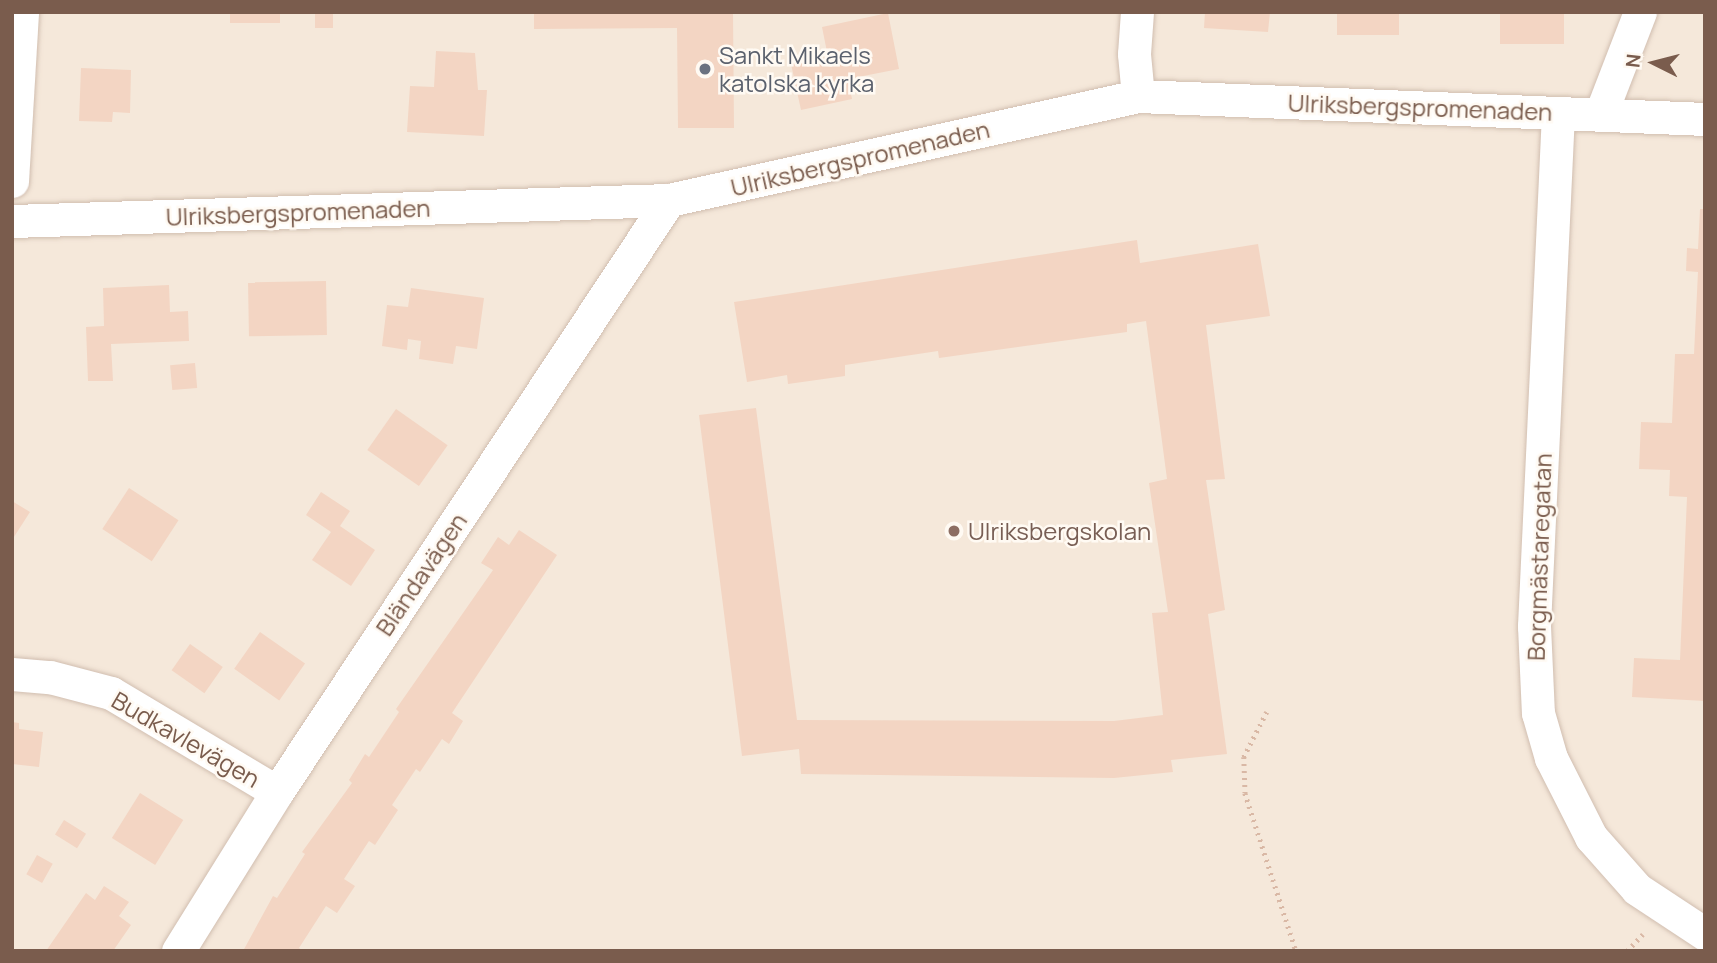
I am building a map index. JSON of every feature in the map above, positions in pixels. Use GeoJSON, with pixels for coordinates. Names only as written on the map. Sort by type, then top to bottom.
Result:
{"type":"FeatureCollection","features":[{"type":"Feature","properties":{"kind":"street"},"geometry":{"type":"LineString","coordinates":[[12,181],[22,12]]}},
{"type":"Feature","properties":{"kind":"street"},"geometry":{"type":"LineString","coordinates":[[1137,12],[1134,54],[1138,96]]}},
{"type":"Feature","properties":{"kind":"street"},"geometry":{"type":"LineString","coordinates":[[1601,113],[1640,12]]}},
{"type":"Feature","properties":{"kind":"street","name":"Ulriksbergspromenaden"},"geometry":{"type":"LineString","coordinates":[[12,222],[669,200],[1138,96],[1705,119]]}},
{"type":"Feature","properties":{"kind":"street","name":"Borgmästaregatan"},"geometry":{"type":"LineString","coordinates":[[1558,113],[1534,626],[1538,713],[1551,758],[1591,837],[1637,889],[1699,939]]}},
{"type":"Feature","properties":{"kind":"street","name":"Bländavägen"},"geometry":{"type":"LineString","coordinates":[[178,951],[277,792],[669,200]]}},
{"type":"Feature","properties":{"kind":"street","name":"Budkavlevägen"},"geometry":{"type":"LineString","coordinates":[[12,674],[50,677],[111,693],[277,792]]}},
{"type":"Feature","properties":{"kind":"path"},"geometry":{"type":"LineString","coordinates":[[1267,712],[1244,757],[1245,793],[1296,951]]}},
{"type":"Feature","properties":{"kind":"shaded area"},"geometry":{"type":"Polygon","coordinates":[[[12,12],[1705,12],[1705,951],[12,951],[12,12]]]}},
{"type":"Feature","properties":{"kind":"building"},"geometry":{"type":"Polygon","coordinates":[[[230,12],[280,12],[280,23],[230,23],[230,12]]]}},
{"type":"Feature","properties":{"kind":"building"},"geometry":{"type":"Polygon","coordinates":[[[315,12],[333,12],[333,28],[315,28],[315,12]]]}},
{"type":"Feature","properties":{"kind":"building"},"geometry":{"type":"Polygon","coordinates":[[[534,12],[733,12],[734,128],[678,128],[677,28],[534,29],[534,12]]]}},
{"type":"Feature","properties":{"kind":"building"},"geometry":{"type":"Polygon","coordinates":[[[1205,12],[1270,12],[1268,32],[1204,28],[1205,12]]]}},
{"type":"Feature","properties":{"kind":"building"},"geometry":{"type":"Polygon","coordinates":[[[1337,12],[1399,12],[1399,35],[1337,35],[1337,12]]]}},
{"type":"Feature","properties":{"kind":"building"},"geometry":{"type":"Polygon","coordinates":[[[1500,12],[1564,12],[1564,44],[1500,44],[1500,12]]]}},
{"type":"Feature","properties":{"kind":"building"},"geometry":{"type":"Polygon","coordinates":[[[888,13],[899,69],[848,79],[852,99],[801,110],[791,64],[828,57],[822,27],[888,13]]]}},
{"type":"Feature","properties":{"kind":"building"},"geometry":{"type":"Polygon","coordinates":[[[436,51],[475,53],[478,90],[487,90],[484,136],[407,132],[410,86],[434,87],[436,51]]]}},
{"type":"Feature","properties":{"kind":"building"},"geometry":{"type":"Polygon","coordinates":[[[81,68],[131,70],[130,113],[113,112],[112,122],[79,121],[81,68]]]}},
{"type":"Feature","properties":{"kind":"building"},"geometry":{"type":"Polygon","coordinates":[[[1700,209],[1705,209],[1705,701],[1632,697],[1634,658],[1680,660],[1687,497],[1669,496],[1670,470],[1639,469],[1641,422],[1672,423],[1675,354],[1694,354],[1698,272],[1686,271],[1687,248],[1698,249],[1700,209]]]}},
{"type":"Feature","properties":{"kind":"building"},"geometry":{"type":"Polygon","coordinates":[[[1137,240],[1140,263],[1258,244],[1270,316],[1206,325],[1225,479],[1206,480],[1225,610],[1208,614],[1227,754],[1171,760],[1173,772],[1114,778],[801,774],[799,749],[742,756],[699,415],[756,408],[797,720],[1114,721],[1163,715],[1152,613],[1168,612],[1149,483],[1167,479],[1146,321],[1127,324],[1127,332],[939,358],[938,351],[845,365],[845,376],[788,384],[787,375],[747,382],[734,302],[1137,240]]]}},
{"type":"Feature","properties":{"kind":"building"},"geometry":{"type":"Polygon","coordinates":[[[326,281],[327,335],[249,336],[248,282],[326,281]]]}},
{"type":"Feature","properties":{"kind":"building"},"geometry":{"type":"Polygon","coordinates":[[[169,285],[170,312],[188,311],[189,341],[111,344],[113,381],[88,381],[86,327],[104,326],[103,288],[169,285]]]}},
{"type":"Feature","properties":{"kind":"building"},"geometry":{"type":"Polygon","coordinates":[[[411,288],[484,298],[477,349],[456,346],[453,364],[419,359],[421,341],[408,339],[407,350],[382,346],[387,305],[408,307],[411,288]]]}},
{"type":"Feature","properties":{"kind":"building"},"geometry":{"type":"Polygon","coordinates":[[[195,363],[197,388],[172,390],[170,365],[195,363]]]}},
{"type":"Feature","properties":{"kind":"building"},"geometry":{"type":"Polygon","coordinates":[[[396,409],[448,445],[419,486],[367,450],[396,409]]]}},
{"type":"Feature","properties":{"kind":"building"},"geometry":{"type":"Polygon","coordinates":[[[129,488],[178,520],[152,561],[102,529],[129,488]]]}},
{"type":"Feature","properties":{"kind":"building"},"geometry":{"type":"Polygon","coordinates":[[[321,492],[350,511],[340,526],[375,550],[351,586],[312,560],[331,532],[306,515],[321,492]]]}},
{"type":"Feature","properties":{"kind":"building"},"geometry":{"type":"Polygon","coordinates":[[[12,501],[30,512],[12,540],[12,501]]]}},
{"type":"Feature","properties":{"kind":"building"},"geometry":{"type":"Polygon","coordinates":[[[519,530],[557,555],[452,713],[463,721],[449,744],[442,739],[420,772],[416,769],[392,805],[398,810],[375,845],[369,841],[344,879],[355,886],[337,913],[326,906],[299,948],[303,951],[243,951],[273,896],[277,898],[305,854],[302,852],[352,783],[349,780],[365,754],[369,757],[399,712],[396,709],[493,570],[481,563],[498,537],[509,545],[519,530]]]}},
{"type":"Feature","properties":{"kind":"building"},"geometry":{"type":"Polygon","coordinates":[[[260,632],[305,664],[279,700],[234,669],[260,632]]]}},
{"type":"Feature","properties":{"kind":"building"},"geometry":{"type":"Polygon","coordinates":[[[190,644],[223,667],[204,693],[172,670],[190,644]]]}},
{"type":"Feature","properties":{"kind":"building"},"geometry":{"type":"Polygon","coordinates":[[[12,722],[19,723],[19,729],[43,732],[39,767],[12,764],[12,722]]]}},
{"type":"Feature","properties":{"kind":"building"},"geometry":{"type":"Polygon","coordinates":[[[140,793],[183,820],[155,865],[112,838],[140,793]]]}},
{"type":"Feature","properties":{"kind":"building"},"geometry":{"type":"Polygon","coordinates":[[[64,820],[86,834],[77,848],[55,834],[64,820]]]}},
{"type":"Feature","properties":{"kind":"building"},"geometry":{"type":"Polygon","coordinates":[[[37,855],[53,864],[42,883],[26,874],[37,855]]]}},
{"type":"Feature","properties":{"kind":"building"},"geometry":{"type":"Polygon","coordinates":[[[104,886],[129,902],[119,916],[131,925],[113,951],[46,951],[86,893],[95,900],[104,886]]]}},
{"type":"Feature","properties":{"kind":"place","name":"Sankt Mikaels katolska kyrka"},"geometry":{"type":"Point","coordinates":[705,69]}},
{"type":"Feature","properties":{"kind":"place","name":"Ulriksbergskolan"},"geometry":{"type":"Point","coordinates":[954,531]}}]}
